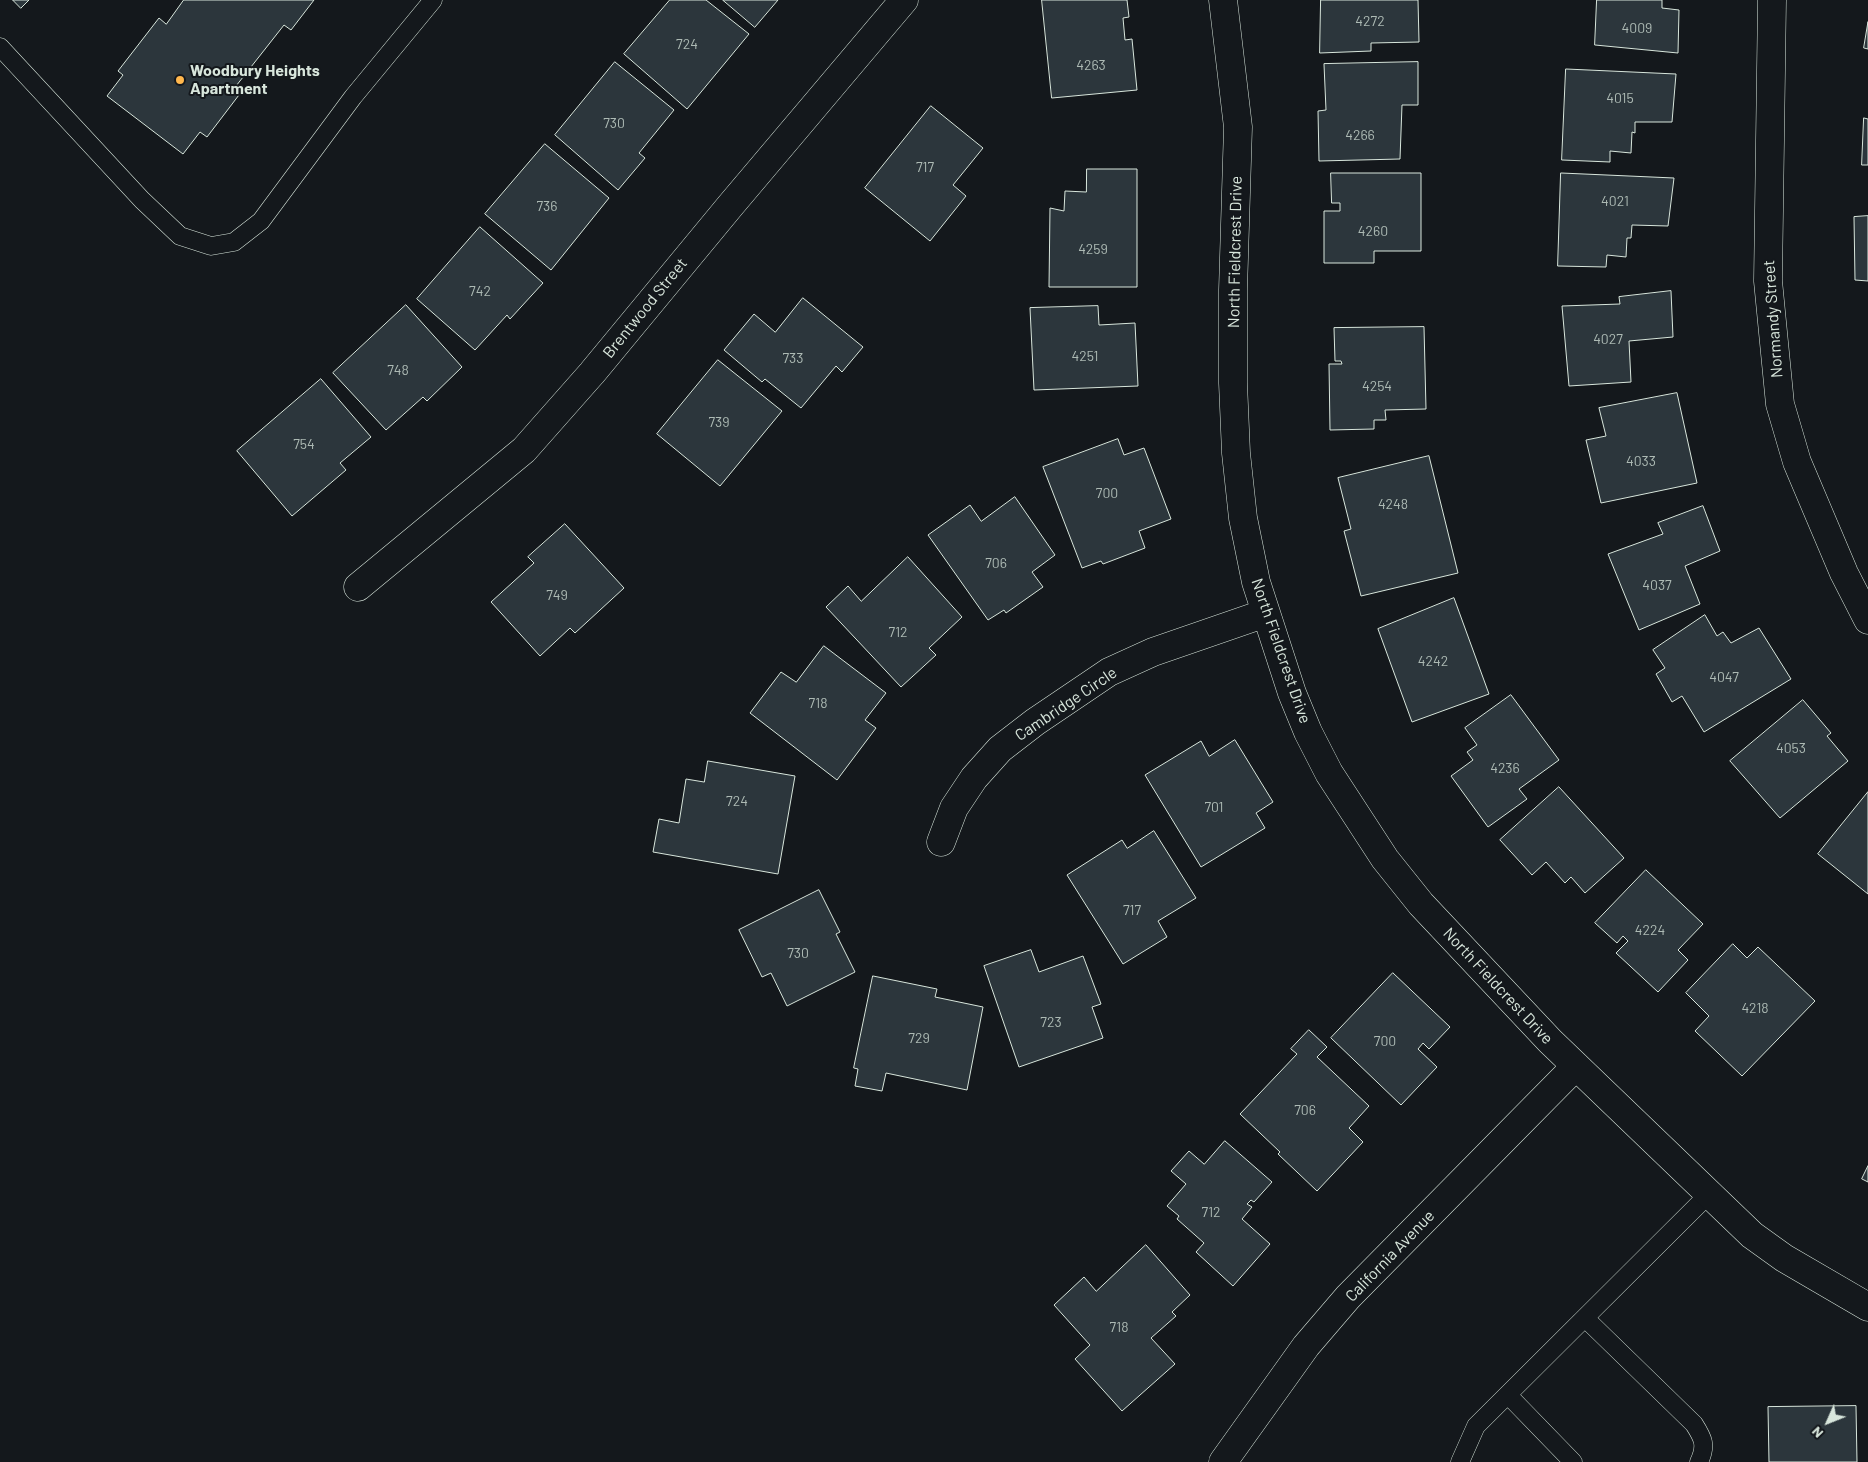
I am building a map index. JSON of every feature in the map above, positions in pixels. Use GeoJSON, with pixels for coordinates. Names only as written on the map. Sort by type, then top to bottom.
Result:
{"type":"FeatureCollection","features":[{"type":"Feature","properties":{"kind":"street","name":"Brentwood Street"},"geometry":{"type":"LineString","coordinates":[[358,587],[524,450],[592,373],[904,0]]}},
{"type":"Feature","properties":{"kind":"street","name":"North Fieldcrest Drive"},"geometry":{"type":"LineString","coordinates":[[1224,0],[1238,127],[1233,290],[1233,383],[1236,453],[1243,518],[1256,582],[1292,693],[1308,732],[1329,773],[1385,859],[1421,904],[1550,1041],[1752,1235],[1784,1258],[1868,1307]]}},
{"type":"Feature","properties":{"kind":"street","name":"Normandy Street"},"geometry":{"type":"LineString","coordinates":[[1772,0],[1768,281],[1780,404],[1797,462],[1844,573],[1868,620]]}},
{"type":"Feature","properties":{"kind":"street","name":"Cambridge Circle"},"geometry":{"type":"LineString","coordinates":[[941,842],[954,808],[974,778],[1000,749],[1035,722],[1110,672],[1153,652],[1266,613]]}},
{"type":"Feature","properties":{"kind":"street","name":"California Avenue"},"geometry":{"type":"LineString","coordinates":[[1223,1462],[1306,1346],[1342,1304],[1576,1066]]}},
{"type":"Feature","properties":{"kind":"lane"},"geometry":{"type":"LineString","coordinates":[[0,47],[142,200],[180,236],[211,246],[234,242],[261,221],[353,97],[433,0]]}},
{"type":"Feature","properties":{"kind":"lane"},"geometry":{"type":"LineString","coordinates":[[1460,1462],[1476,1426],[1709,1194]]}},
{"type":"Feature","properties":{"kind":"lane"},"geometry":{"type":"LineString","coordinates":[[1586,1318],[1694,1424],[1704,1439],[1703,1455],[1700,1462]]}},
{"type":"Feature","properties":{"kind":"lane"},"geometry":{"type":"LineString","coordinates":[[1508,1395],[1573,1462]]}},
{"type":"Feature","properties":{"kind":"building"},"geometry":{"type":"Polygon","coordinates":[[[13,0],[29,0],[21,8],[13,0]]]}},
{"type":"Feature","properties":{"kind":"building","name":"Woodbury Heights Apartment"},"geometry":{"type":"Polygon","coordinates":[[[184,0],[314,0],[291,30],[284,25],[236,86],[242,91],[207,137],[200,132],[183,154],[107,96],[123,75],[118,71],[159,18],[166,24],[184,0]]]}},
{"type":"Feature","properties":{"kind":"building"},"geometry":{"type":"Polygon","coordinates":[[[670,0],[706,0],[749,34],[687,109],[624,54],[670,0]]]}},
{"type":"Feature","properties":{"kind":"building"},"geometry":{"type":"Polygon","coordinates":[[[723,0],[778,0],[755,27],[723,0]]]}},
{"type":"Feature","properties":{"kind":"building"},"geometry":{"type":"Polygon","coordinates":[[[1042,0],[1127,0],[1129,17],[1123,18],[1125,40],[1132,39],[1137,90],[1052,98],[1042,0]]]}},
{"type":"Feature","properties":{"kind":"building"},"geometry":{"type":"Polygon","coordinates":[[[1321,0],[1418,0],[1419,42],[1371,43],[1371,51],[1320,53],[1321,0]]]}},
{"type":"Feature","properties":{"kind":"building"},"geometry":{"type":"Polygon","coordinates":[[[1597,0],[1662,0],[1662,8],[1679,10],[1678,53],[1595,45],[1597,0]]]}},
{"type":"Feature","properties":{"kind":"building"},"geometry":{"type":"Polygon","coordinates":[[[1868,22],[1868,49],[1864,48],[1868,22]]]}},
{"type":"Feature","properties":{"kind":"building"},"geometry":{"type":"Polygon","coordinates":[[[615,62],[674,110],[639,153],[645,158],[618,190],[555,135],[615,62]]]}},
{"type":"Feature","properties":{"kind":"building"},"geometry":{"type":"Polygon","coordinates":[[[1418,62],[1418,105],[1402,105],[1400,159],[1319,161],[1318,111],[1326,110],[1324,64],[1418,62]]]}},
{"type":"Feature","properties":{"kind":"building"},"geometry":{"type":"Polygon","coordinates":[[[1566,69],[1676,74],[1672,122],[1635,122],[1635,133],[1632,132],[1631,153],[1610,151],[1610,162],[1562,160],[1566,69]]]}},
{"type":"Feature","properties":{"kind":"building"},"geometry":{"type":"Polygon","coordinates":[[[931,106],[983,148],[953,185],[966,196],[930,241],[865,188],[931,106]]]}},
{"type":"Feature","properties":{"kind":"building"},"geometry":{"type":"Polygon","coordinates":[[[1864,118],[1868,119],[1868,165],[1862,165],[1864,118]]]}},
{"type":"Feature","properties":{"kind":"building"},"geometry":{"type":"Polygon","coordinates":[[[545,144],[609,198],[551,270],[485,214],[545,144]]]}},
{"type":"Feature","properties":{"kind":"building"},"geometry":{"type":"Polygon","coordinates":[[[1087,169],[1137,169],[1137,287],[1049,287],[1050,208],[1064,211],[1065,191],[1086,192],[1087,169]]]}},
{"type":"Feature","properties":{"kind":"building"},"geometry":{"type":"Polygon","coordinates":[[[1331,173],[1421,173],[1421,251],[1374,251],[1374,263],[1324,263],[1324,211],[1340,211],[1340,203],[1332,203],[1331,173]]]}},
{"type":"Feature","properties":{"kind":"building"},"geometry":{"type":"Polygon","coordinates":[[[1561,173],[1674,178],[1668,226],[1632,225],[1631,238],[1627,238],[1626,257],[1607,255],[1606,267],[1558,266],[1561,173]]]}},
{"type":"Feature","properties":{"kind":"building"},"geometry":{"type":"Polygon","coordinates":[[[1868,216],[1868,281],[1855,280],[1854,217],[1868,216]]]}},
{"type":"Feature","properties":{"kind":"building"},"geometry":{"type":"Polygon","coordinates":[[[480,227],[543,283],[510,319],[507,315],[475,350],[417,299],[480,227]]]}},
{"type":"Feature","properties":{"kind":"building"},"geometry":{"type":"Polygon","coordinates":[[[1671,291],[1673,337],[1629,341],[1631,382],[1569,386],[1562,306],[1620,304],[1619,297],[1671,291]]]}},
{"type":"Feature","properties":{"kind":"building"},"geometry":{"type":"Polygon","coordinates":[[[803,298],[863,347],[842,372],[836,366],[801,408],[765,379],[762,382],[724,350],[754,314],[775,332],[803,298]]]}},
{"type":"Feature","properties":{"kind":"building"},"geometry":{"type":"Polygon","coordinates":[[[406,305],[462,367],[427,401],[423,397],[386,430],[333,373],[406,305]]]}},
{"type":"Feature","properties":{"kind":"building"},"geometry":{"type":"Polygon","coordinates":[[[1098,306],[1099,325],[1135,323],[1138,386],[1034,390],[1030,308],[1098,306]]]}},
{"type":"Feature","properties":{"kind":"building"},"geometry":{"type":"Polygon","coordinates":[[[1424,327],[1426,409],[1385,410],[1386,420],[1374,420],[1374,429],[1330,430],[1329,364],[1342,364],[1341,361],[1335,361],[1334,328],[1424,327]]]}},
{"type":"Feature","properties":{"kind":"building"},"geometry":{"type":"Polygon","coordinates":[[[718,360],[782,411],[720,486],[657,434],[718,360]]]}},
{"type":"Feature","properties":{"kind":"building"},"geometry":{"type":"Polygon","coordinates":[[[321,379],[371,437],[340,463],[346,470],[292,516],[237,451],[321,379]]]}},
{"type":"Feature","properties":{"kind":"building"},"geometry":{"type":"Polygon","coordinates":[[[1677,393],[1697,483],[1601,503],[1586,440],[1606,436],[1599,408],[1677,393]]]}},
{"type":"Feature","properties":{"kind":"building"},"geometry":{"type":"Polygon","coordinates":[[[1118,439],[1124,455],[1144,448],[1171,519],[1139,531],[1145,548],[1103,564],[1101,561],[1082,568],[1043,467],[1118,439]]]}},
{"type":"Feature","properties":{"kind":"building"},"geometry":{"type":"Polygon","coordinates":[[[1429,456],[1458,573],[1361,596],[1344,531],[1351,529],[1338,478],[1429,456]]]}},
{"type":"Feature","properties":{"kind":"building"},"geometry":{"type":"Polygon","coordinates":[[[1015,497],[1055,555],[1032,572],[1043,587],[1006,613],[1004,610],[988,620],[928,535],[970,505],[981,521],[1015,497]]]}},
{"type":"Feature","properties":{"kind":"building"},"geometry":{"type":"Polygon","coordinates":[[[1703,506],[1720,551],[1685,566],[1700,604],[1639,630],[1608,554],[1663,534],[1658,523],[1703,506]]]}},
{"type":"Feature","properties":{"kind":"building"},"geometry":{"type":"Polygon","coordinates":[[[565,524],[624,588],[575,633],[570,628],[540,656],[491,602],[534,563],[528,557],[565,524]]]}},
{"type":"Feature","properties":{"kind":"building"},"geometry":{"type":"Polygon","coordinates":[[[908,557],[962,617],[929,648],[936,655],[901,687],[826,607],[848,586],[861,601],[908,557]]]}},
{"type":"Feature","properties":{"kind":"building"},"geometry":{"type":"Polygon","coordinates":[[[1454,598],[1489,694],[1412,722],[1378,629],[1454,598]]]}},
{"type":"Feature","properties":{"kind":"building"},"geometry":{"type":"Polygon","coordinates":[[[1705,615],[1717,636],[1723,632],[1731,643],[1759,628],[1791,679],[1704,732],[1682,696],[1672,702],[1656,674],[1665,668],[1653,650],[1705,615]]]}},
{"type":"Feature","properties":{"kind":"building"},"geometry":{"type":"Polygon","coordinates":[[[824,646],[886,693],[865,720],[876,728],[837,780],[750,713],[781,672],[796,682],[824,646]]]}},
{"type":"Feature","properties":{"kind":"building"},"geometry":{"type":"Polygon","coordinates":[[[1511,695],[1559,760],[1519,789],[1527,799],[1488,827],[1451,776],[1473,760],[1467,752],[1477,745],[1465,728],[1511,695]]]}},
{"type":"Feature","properties":{"kind":"building"},"geometry":{"type":"Polygon","coordinates":[[[1803,700],[1831,733],[1827,736],[1848,761],[1780,818],[1730,761],[1803,700]]]}},
{"type":"Feature","properties":{"kind":"building"},"geometry":{"type":"Polygon","coordinates":[[[1235,740],[1273,802],[1256,813],[1265,828],[1201,867],[1145,775],[1201,741],[1209,756],[1235,740]]]}},
{"type":"Feature","properties":{"kind":"building"},"geometry":{"type":"Polygon","coordinates":[[[708,761],[795,776],[778,874],[653,852],[659,819],[679,823],[686,779],[704,782],[708,761]]]}},
{"type":"Feature","properties":{"kind":"building"},"geometry":{"type":"Polygon","coordinates":[[[1559,787],[1624,858],[1585,893],[1571,877],[1565,883],[1546,862],[1532,875],[1500,840],[1559,787]]]}},
{"type":"Feature","properties":{"kind":"building"},"geometry":{"type":"Polygon","coordinates":[[[1868,792],[1868,894],[1818,854],[1868,792]]]}},
{"type":"Feature","properties":{"kind":"building"},"geometry":{"type":"Polygon","coordinates":[[[1154,831],[1196,898],[1158,921],[1167,937],[1123,964],[1067,875],[1122,840],[1127,848],[1154,831]]]}},
{"type":"Feature","properties":{"kind":"building"},"geometry":{"type":"Polygon","coordinates":[[[1646,870],[1703,924],[1678,950],[1688,960],[1658,992],[1616,953],[1628,941],[1623,936],[1617,943],[1595,923],[1646,870]]]}},
{"type":"Feature","properties":{"kind":"building"},"geometry":{"type":"Polygon","coordinates":[[[819,890],[840,932],[836,934],[855,972],[787,1006],[771,973],[762,977],[739,930],[819,890]]]}},
{"type":"Feature","properties":{"kind":"building"},"geometry":{"type":"Polygon","coordinates":[[[1733,944],[1747,958],[1758,947],[1815,1001],[1742,1076],[1695,1031],[1709,1016],[1686,993],[1733,944]]]}},
{"type":"Feature","properties":{"kind":"building"},"geometry":{"type":"Polygon","coordinates":[[[1031,950],[1039,972],[1083,956],[1101,1004],[1092,1007],[1103,1038],[1019,1067],[984,966],[1031,950]]]}},
{"type":"Feature","properties":{"kind":"building"},"geometry":{"type":"Polygon","coordinates":[[[1393,973],[1450,1027],[1429,1049],[1423,1043],[1418,1049],[1437,1067],[1401,1105],[1331,1038],[1393,973]]]}},
{"type":"Feature","properties":{"kind":"building"},"geometry":{"type":"Polygon","coordinates":[[[873,976],[937,989],[935,997],[983,1007],[967,1090],[886,1073],[882,1091],[855,1086],[858,1069],[854,1068],[873,976]]]}},
{"type":"Feature","properties":{"kind":"building"},"geometry":{"type":"Polygon","coordinates":[[[1309,1030],[1327,1047],[1317,1057],[1369,1106],[1349,1128],[1363,1142],[1317,1191],[1240,1114],[1297,1054],[1291,1049],[1309,1030]]]}},
{"type":"Feature","properties":{"kind":"building"},"geometry":{"type":"Polygon","coordinates":[[[1225,1141],[1272,1182],[1254,1202],[1251,1200],[1247,1204],[1252,1207],[1242,1219],[1270,1244],[1233,1286],[1196,1252],[1204,1243],[1177,1219],[1179,1216],[1167,1206],[1186,1184],[1171,1171],[1189,1151],[1204,1164],[1225,1141]]]}},
{"type":"Feature","properties":{"kind":"building"},"geometry":{"type":"Polygon","coordinates":[[[1868,1166],[1868,1182],[1862,1179],[1868,1166]]]}},
{"type":"Feature","properties":{"kind":"building"},"geometry":{"type":"Polygon","coordinates":[[[1146,1245],[1190,1295],[1172,1312],[1176,1316],[1151,1338],[1175,1364],[1122,1411],[1075,1359],[1090,1345],[1054,1305],[1084,1277],[1096,1291],[1146,1245]]]}},
{"type":"Feature","properties":{"kind":"building"},"geometry":{"type":"Polygon","coordinates":[[[1856,1406],[1857,1462],[1769,1462],[1768,1407],[1856,1406]]]}},
{"type":"Feature","properties":{"kind":"place","name":"Woodbury Heights Apartment"},"geometry":{"type":"Point","coordinates":[180,80]}}]}
